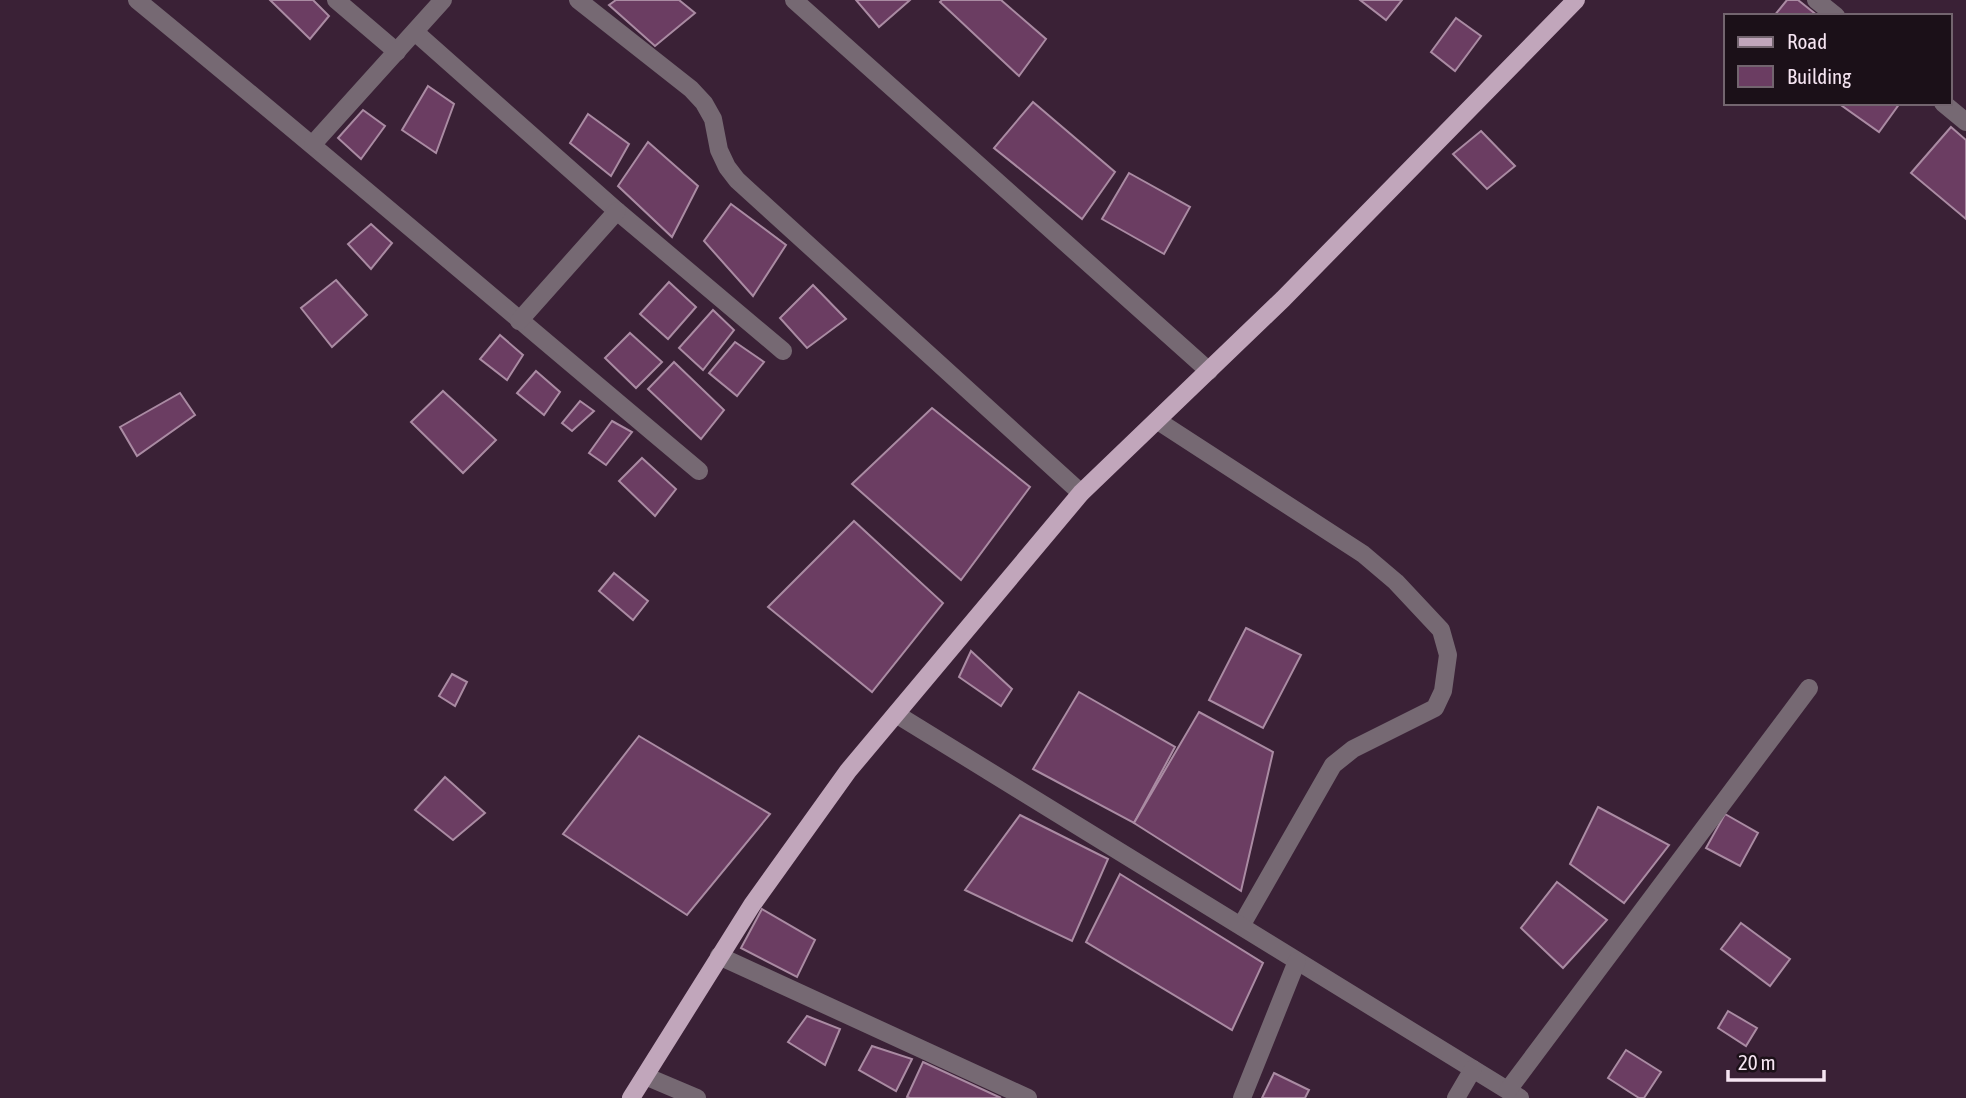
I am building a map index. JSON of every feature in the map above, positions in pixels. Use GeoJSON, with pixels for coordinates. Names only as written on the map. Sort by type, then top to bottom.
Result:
{"type":"FeatureCollection","features":[{"type":"Feature","properties":{"kind":"main road"},"geometry":{"type":"LineString","coordinates":[[631,1098],[752,905],[840,782],[1081,493],[1283,299],[1570,2]]}},
{"type":"Feature","properties":{"kind":"street"},"geometry":{"type":"LineString","coordinates":[[137,0],[313,144],[699,471]]}},
{"type":"Feature","properties":{"kind":"street"},"geometry":{"type":"LineString","coordinates":[[336,0],[397,52]]}},
{"type":"Feature","properties":{"kind":"street"},"geometry":{"type":"LineString","coordinates":[[313,144],[443,0]]}},
{"type":"Feature","properties":{"kind":"street"},"geometry":{"type":"LineString","coordinates":[[578,0],[691,89],[704,103],[713,119],[719,150],[737,180],[1081,493]]}},
{"type":"Feature","properties":{"kind":"street"},"geometry":{"type":"LineString","coordinates":[[794,0],[1209,371]]}},
{"type":"Feature","properties":{"kind":"street"},"geometry":{"type":"LineString","coordinates":[[1816,0],[1834,14]]}},
{"type":"Feature","properties":{"kind":"street"},"geometry":{"type":"LineString","coordinates":[[415,32],[617,211],[783,351]]}},
{"type":"Feature","properties":{"kind":"street"},"geometry":{"type":"LineString","coordinates":[[1945,105],[1966,122]]}},
{"type":"Feature","properties":{"kind":"street"},"geometry":{"type":"LineString","coordinates":[[519,321],[617,211]]}},
{"type":"Feature","properties":{"kind":"street"},"geometry":{"type":"LineString","coordinates":[[1158,421],[1363,554],[1396,582],[1441,630],[1448,655],[1443,691],[1435,708],[1353,749],[1333,765],[1241,926]]}},
{"type":"Feature","properties":{"kind":"street"},"geometry":{"type":"LineString","coordinates":[[895,714],[1514,1094],[1809,688]]}},
{"type":"Feature","properties":{"kind":"street"},"geometry":{"type":"LineString","coordinates":[[719,956],[1028,1098]]}},
{"type":"Feature","properties":{"kind":"street"},"geometry":{"type":"LineString","coordinates":[[1242,1098],[1297,961]]}},
{"type":"Feature","properties":{"kind":"street"},"geometry":{"type":"LineString","coordinates":[[1456,1098],[1473,1069]]}},
{"type":"Feature","properties":{"kind":"street"},"geometry":{"type":"LineString","coordinates":[[645,1076],[697,1098]]}},
{"type":"Feature","properties":{"kind":"building"},"geometry":{"type":"Polygon","coordinates":[[[270,0],[313,0],[329,16],[310,39],[270,0]]]}},
{"type":"Feature","properties":{"kind":"building"},"geometry":{"type":"Polygon","coordinates":[[[616,0],[679,0],[695,13],[655,46],[609,5],[616,0]]]}},
{"type":"Feature","properties":{"kind":"building"},"geometry":{"type":"Polygon","coordinates":[[[856,0],[910,0],[879,27],[856,0]]]}},
{"type":"Feature","properties":{"kind":"building"},"geometry":{"type":"Polygon","coordinates":[[[1001,0],[1046,39],[1019,76],[940,2],[1001,0]]]}},
{"type":"Feature","properties":{"kind":"building"},"geometry":{"type":"Polygon","coordinates":[[[1360,0],[1402,0],[1386,20],[1360,0]]]}},
{"type":"Feature","properties":{"kind":"building"},"geometry":{"type":"Polygon","coordinates":[[[1787,0],[1798,0],[1816,14],[1776,14],[1787,0]]]}},
{"type":"Feature","properties":{"kind":"building"},"geometry":{"type":"Polygon","coordinates":[[[1456,18],[1481,36],[1455,71],[1431,52],[1456,18]]]}},
{"type":"Feature","properties":{"kind":"building"},"geometry":{"type":"Polygon","coordinates":[[[428,86],[454,104],[436,153],[402,130],[428,86]]]}},
{"type":"Feature","properties":{"kind":"building"},"geometry":{"type":"Polygon","coordinates":[[[1033,102],[1115,172],[1082,219],[994,148],[1033,102]]]}},
{"type":"Feature","properties":{"kind":"building"},"geometry":{"type":"Polygon","coordinates":[[[1841,105],[1899,105],[1879,132],[1841,105]]]}},
{"type":"Feature","properties":{"kind":"building"},"geometry":{"type":"Polygon","coordinates":[[[363,110],[385,126],[361,159],[338,138],[363,110]]]}},
{"type":"Feature","properties":{"kind":"building"},"geometry":{"type":"Polygon","coordinates":[[[588,114],[629,144],[611,176],[570,143],[588,114]]]}},
{"type":"Feature","properties":{"kind":"building"},"geometry":{"type":"Polygon","coordinates":[[[1951,127],[1966,140],[1966,219],[1911,173],[1951,127]]]}},
{"type":"Feature","properties":{"kind":"building"},"geometry":{"type":"Polygon","coordinates":[[[1481,131],[1515,166],[1487,189],[1453,154],[1481,131]]]}},
{"type":"Feature","properties":{"kind":"building"},"geometry":{"type":"Polygon","coordinates":[[[648,142],[698,186],[672,237],[618,186],[648,142]]]}},
{"type":"Feature","properties":{"kind":"building"},"geometry":{"type":"Polygon","coordinates":[[[1129,173],[1190,207],[1164,254],[1102,219],[1129,173]]]}},
{"type":"Feature","properties":{"kind":"building"},"geometry":{"type":"Polygon","coordinates":[[[731,204],[786,245],[753,296],[704,241],[731,204]]]}},
{"type":"Feature","properties":{"kind":"building"},"geometry":{"type":"Polygon","coordinates":[[[371,224],[392,243],[371,269],[348,244],[371,224]]]}},
{"type":"Feature","properties":{"kind":"building"},"geometry":{"type":"Polygon","coordinates":[[[336,280],[367,315],[332,347],[301,308],[336,280]]]}},
{"type":"Feature","properties":{"kind":"building"},"geometry":{"type":"Polygon","coordinates":[[[669,282],[696,307],[668,339],[640,314],[669,282]]]}},
{"type":"Feature","properties":{"kind":"building"},"geometry":{"type":"Polygon","coordinates":[[[813,285],[846,319],[807,348],[780,318],[813,285]]]}},
{"type":"Feature","properties":{"kind":"building"},"geometry":{"type":"Polygon","coordinates":[[[713,310],[734,330],[703,370],[679,348],[713,310]]]}},
{"type":"Feature","properties":{"kind":"building"},"geometry":{"type":"Polygon","coordinates":[[[630,333],[662,362],[636,388],[605,358],[630,333]]]}},
{"type":"Feature","properties":{"kind":"building"},"geometry":{"type":"Polygon","coordinates":[[[500,335],[523,355],[507,380],[480,359],[500,335]]]}},
{"type":"Feature","properties":{"kind":"building"},"geometry":{"type":"Polygon","coordinates":[[[735,342],[764,362],[737,396],[709,373],[735,342]]]}},
{"type":"Feature","properties":{"kind":"building"},"geometry":{"type":"Polygon","coordinates":[[[674,362],[724,410],[701,439],[648,389],[674,362]]]}},
{"type":"Feature","properties":{"kind":"building"},"geometry":{"type":"Polygon","coordinates":[[[536,371],[560,392],[544,415],[517,393],[536,371]]]}},
{"type":"Feature","properties":{"kind":"building"},"geometry":{"type":"Polygon","coordinates":[[[443,391],[496,440],[463,473],[411,422],[443,391]]]}},
{"type":"Feature","properties":{"kind":"building"},"geometry":{"type":"Polygon","coordinates":[[[180,393],[195,415],[137,456],[120,427],[180,393]]]}},
{"type":"Feature","properties":{"kind":"building"},"geometry":{"type":"Polygon","coordinates":[[[580,401],[594,411],[572,431],[562,423],[580,401]]]}},
{"type":"Feature","properties":{"kind":"building"},"geometry":{"type":"Polygon","coordinates":[[[932,408],[1030,487],[961,580],[852,484],[932,408]]]}},
{"type":"Feature","properties":{"kind":"building"},"geometry":{"type":"Polygon","coordinates":[[[612,421],[632,432],[606,465],[589,453],[612,421]]]}},
{"type":"Feature","properties":{"kind":"building"},"geometry":{"type":"Polygon","coordinates":[[[642,458],[676,489],[655,516],[619,481],[642,458]]]}},
{"type":"Feature","properties":{"kind":"building"},"geometry":{"type":"Polygon","coordinates":[[[854,521],[943,603],[872,692],[768,607],[854,521]]]}},
{"type":"Feature","properties":{"kind":"building"},"geometry":{"type":"Polygon","coordinates":[[[614,573],[648,601],[633,620],[599,591],[614,573]]]}},
{"type":"Feature","properties":{"kind":"building"},"geometry":{"type":"Polygon","coordinates":[[[1246,628],[1301,655],[1263,728],[1209,700],[1246,628]]]}},
{"type":"Feature","properties":{"kind":"building"},"geometry":{"type":"Polygon","coordinates":[[[971,651],[1012,689],[1001,706],[959,677],[971,651]]]}},
{"type":"Feature","properties":{"kind":"building"},"geometry":{"type":"Polygon","coordinates":[[[452,674],[467,682],[455,706],[439,696],[452,674]]]}},
{"type":"Feature","properties":{"kind":"building"},"geometry":{"type":"Polygon","coordinates":[[[1079,692],[1175,747],[1134,823],[1033,769],[1079,692]]]}},
{"type":"Feature","properties":{"kind":"building"},"geometry":{"type":"Polygon","coordinates":[[[1199,712],[1273,752],[1241,891],[1134,823],[1199,712]]]}},
{"type":"Feature","properties":{"kind":"building"},"geometry":{"type":"Polygon","coordinates":[[[639,736],[770,814],[687,915],[563,834],[639,736]]]}},
{"type":"Feature","properties":{"kind":"building"},"geometry":{"type":"Polygon","coordinates":[[[445,777],[485,813],[453,840],[415,810],[445,777]]]}},
{"type":"Feature","properties":{"kind":"building"},"geometry":{"type":"Polygon","coordinates":[[[1598,807],[1669,845],[1624,903],[1570,864],[1598,807]]]}},
{"type":"Feature","properties":{"kind":"building"},"geometry":{"type":"Polygon","coordinates":[[[1725,814],[1758,833],[1740,866],[1706,848],[1725,814]]]}},
{"type":"Feature","properties":{"kind":"building"},"geometry":{"type":"Polygon","coordinates":[[[1020,815],[1108,859],[1072,941],[965,890],[1020,815]]]}},
{"type":"Feature","properties":{"kind":"building"},"geometry":{"type":"Polygon","coordinates":[[[1120,874],[1263,963],[1232,1030],[1086,942],[1120,874]]]}},
{"type":"Feature","properties":{"kind":"building"},"geometry":{"type":"Polygon","coordinates":[[[1557,882],[1607,920],[1563,968],[1521,928],[1557,882]]]}},
{"type":"Feature","properties":{"kind":"building"},"geometry":{"type":"Polygon","coordinates":[[[762,909],[815,940],[797,977],[741,948],[762,909]]]}},
{"type":"Feature","properties":{"kind":"building"},"geometry":{"type":"Polygon","coordinates":[[[1741,923],[1790,959],[1770,986],[1721,949],[1741,923]]]}},
{"type":"Feature","properties":{"kind":"building"},"geometry":{"type":"Polygon","coordinates":[[[1728,1011],[1757,1028],[1746,1046],[1718,1028],[1728,1011]]]}},
{"type":"Feature","properties":{"kind":"building"},"geometry":{"type":"Polygon","coordinates":[[[807,1016],[840,1029],[825,1065],[788,1042],[807,1016]]]}},
{"type":"Feature","properties":{"kind":"building"},"geometry":{"type":"Polygon","coordinates":[[[872,1046],[912,1059],[896,1091],[859,1070],[872,1046]]]}},
{"type":"Feature","properties":{"kind":"building"},"geometry":{"type":"Polygon","coordinates":[[[1626,1050],[1661,1072],[1644,1098],[1639,1098],[1608,1078],[1626,1050]]]}},
{"type":"Feature","properties":{"kind":"building"},"geometry":{"type":"Polygon","coordinates":[[[923,1062],[1001,1098],[907,1097],[923,1062]]]}},
{"type":"Feature","properties":{"kind":"building"},"geometry":{"type":"Polygon","coordinates":[[[1274,1073],[1309,1090],[1305,1098],[1262,1098],[1274,1073]]]}}]}
